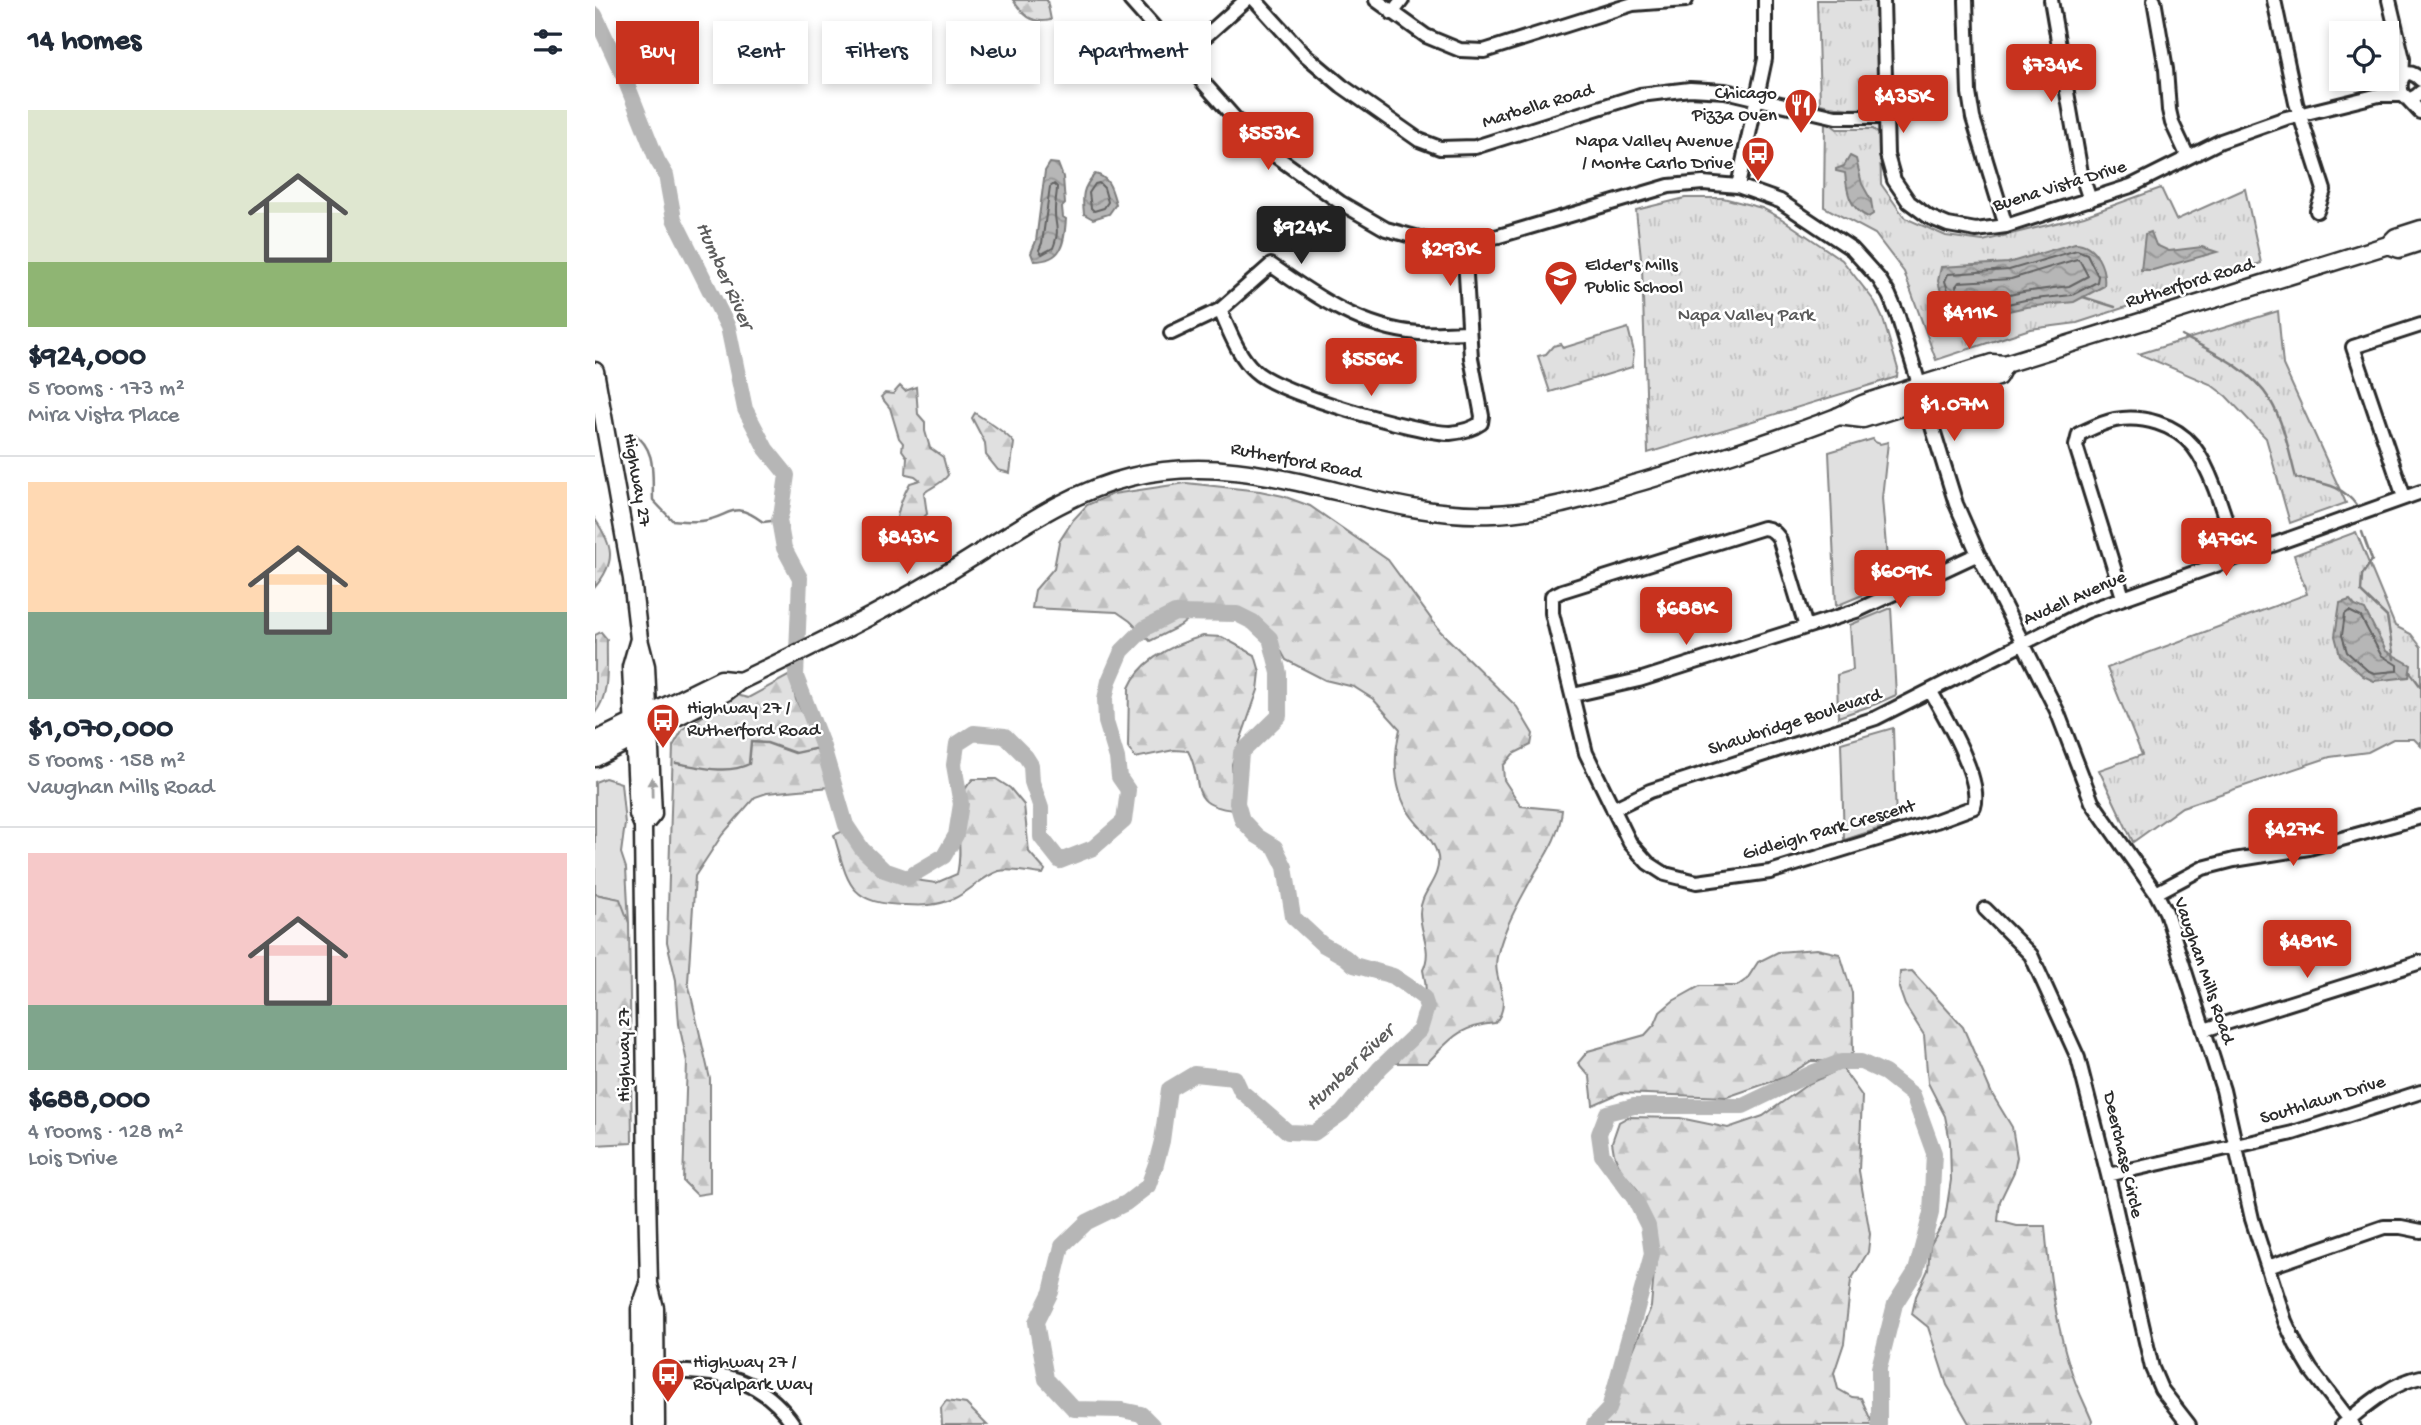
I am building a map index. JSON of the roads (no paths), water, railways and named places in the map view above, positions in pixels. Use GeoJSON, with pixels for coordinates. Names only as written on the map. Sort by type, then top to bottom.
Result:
{"type":"FeatureCollection","features":[{"type":"Feature","properties":{"kind":"main road","name":"Rutherford Road"},"geometry":{"type":"LineString","coordinates":[[595,741],[634,729],[721,679],[740,681],[763,670],[920,589],[1066,500],[1133,477],[1181,469],[1234,470],[1441,512],[1473,514],[1520,512],[1568,503],[1719,459],[1838,416],[1860,405],[1922,393],[1992,363],[2005,364],[2388,245],[2396,237],[2421,229]]}},
{"type":"Feature","properties":{"kind":"main road","name":"Rutherford Road"},"geometry":{"type":"LineString","coordinates":[[2388,245],[2399,249],[2421,243]]}},
{"type":"Feature","properties":{"kind":"main road","name":"Highway 27"},"geometry":{"type":"LineString","coordinates":[[595,371],[632,579],[639,639],[646,666],[653,814],[643,826]]}},
{"type":"Feature","properties":{"kind":"main road","name":"Highway 27"},"geometry":{"type":"LineString","coordinates":[[639,639],[631,667],[638,814],[643,826],[649,1284],[640,1309],[656,1425]]}},
{"type":"Feature","properties":{"kind":"main road","name":"Rutherford Road"},"geometry":{"type":"LineString","coordinates":[[595,758],[634,729]]}},
{"type":"Feature","properties":{"kind":"main road","name":"Highway 27"},"geometry":{"type":"LineString","coordinates":[[641,1425],[648,1372]]}},
{"type":"Feature","properties":{"kind":"street","name":"Vaughan Mills Road"},"geometry":{"type":"LineString","coordinates":[[1130,0],[1148,21]]}},
{"type":"Feature","properties":{"kind":"street"},"geometry":{"type":"LineString","coordinates":[[1211,31],[1246,0]]}},
{"type":"Feature","properties":{"kind":"street","name":"Marbella Road"},"geometry":{"type":"LineString","coordinates":[[1255,0],[1304,54],[1342,86],[1419,140],[1440,148],[1475,147],[1640,95],[1690,89],[1725,91],[1836,117],[1885,117]]}},
{"type":"Feature","properties":{"kind":"street"},"geometry":{"type":"LineString","coordinates":[[1376,0],[1426,36],[1460,50],[1484,51],[1633,5],[1686,0]]}},
{"type":"Feature","properties":{"kind":"street"},"geometry":{"type":"LineString","coordinates":[[1392,13],[1402,0]]}},
{"type":"Feature","properties":{"kind":"street"},"geometry":{"type":"LineString","coordinates":[[1738,186],[1765,58],[1765,0]]}},
{"type":"Feature","properties":{"kind":"street","name":"Buena Vista Drive"},"geometry":{"type":"LineString","coordinates":[[1883,0],[1887,155],[1894,180],[1909,202],[1929,217],[1948,225],[1976,230],[2006,226],[2130,186],[2221,141],[2299,115],[2379,95],[2415,97],[2421,94]]}},
{"type":"Feature","properties":{"kind":"street"},"geometry":{"type":"LineString","coordinates":[[1966,0],[1969,93],[1973,118],[2006,226]]}},
{"type":"Feature","properties":{"kind":"street"},"geometry":{"type":"LineString","coordinates":[[2051,0],[2081,173],[2089,200]]}},
{"type":"Feature","properties":{"kind":"street"},"geometry":{"type":"LineString","coordinates":[[2154,0],[2172,123],[2188,157]]}},
{"type":"Feature","properties":{"kind":"street"},"geometry":{"type":"LineString","coordinates":[[2274,0],[2299,115],[2324,190],[2316,211]]}},
{"type":"Feature","properties":{"kind":"street"},"geometry":{"type":"LineString","coordinates":[[2389,0],[2403,59],[2400,90],[2420,114]]}},
{"type":"Feature","properties":{"kind":"street"},"geometry":{"type":"LineString","coordinates":[[2403,59],[2419,77]]}},
{"type":"Feature","properties":{"kind":"street","name":"Buena Vista Drive"},"geometry":{"type":"LineString","coordinates":[[2379,95],[2407,75],[2419,77]]}},
{"type":"Feature","properties":{"kind":"street","name":"Vaughan Mills Road"},"geometry":{"type":"LineString","coordinates":[[1204,84],[1255,141],[1368,220],[1410,237],[1434,242],[1464,242],[1499,236],[1669,186],[1703,183],[1738,186],[1780,201],[1863,259],[1889,295],[1956,503],[1978,554],[2057,711],[2098,811],[2156,893],[2174,934],[2225,1098],[2252,1219],[2285,1321],[2296,1346],[2348,1423]]}},
{"type":"Feature","properties":{"kind":"street"},"geometry":{"type":"LineString","coordinates":[[2420,114],[2421,94]]}},
{"type":"Feature","properties":{"kind":"street"},"geometry":{"type":"LineString","coordinates":[[1220,310],[1237,347],[1255,371],[1279,387],[1375,417],[1430,430],[1451,433],[1472,430],[1481,423],[1482,416],[1471,358],[1464,242]]}},
{"type":"Feature","properties":{"kind":"street"},"geometry":{"type":"LineString","coordinates":[[1171,333],[1220,310],[1271,265],[1314,295],[1367,322],[1419,333],[1469,332]]}},
{"type":"Feature","properties":{"kind":"street"},"geometry":{"type":"LineString","coordinates":[[2404,497],[2353,346],[2421,325]]}},
{"type":"Feature","properties":{"kind":"street"},"geometry":{"type":"LineString","coordinates":[[2123,597],[2076,446],[2079,433],[2113,420],[2137,419],[2162,424],[2192,445],[2209,476],[2237,556]]}},
{"type":"Feature","properties":{"kind":"street","name":"Avdell Avenue"},"geometry":{"type":"LineString","coordinates":[[2022,644],[2087,611],[2123,597],[2421,492]]}},
{"type":"Feature","properties":{"kind":"street","name":"Gidleigh Park Crescent"},"geometry":{"type":"LineString","coordinates":[[1806,627],[1779,538],[1775,531],[1763,528],[1552,596],[1552,613],[1586,753],[1627,838],[1648,863],[1671,876],[1697,882],[1770,872],[1974,807],[1976,796],[1969,770],[1931,692]]}},
{"type":"Feature","properties":{"kind":"street"},"geometry":{"type":"LineString","coordinates":[[1573,695],[1622,685],[1856,611],[1978,554]]}},
{"type":"Feature","properties":{"kind":"street","name":"Shawbridge Boulevard"},"geometry":{"type":"LineString","coordinates":[[1613,809],[1650,792],[1876,719],[2022,644]]}},
{"type":"Feature","properties":{"kind":"street"},"geometry":{"type":"LineString","coordinates":[[2156,893],[2203,868],[2234,860],[2309,848],[2421,817]]}},
{"type":"Feature","properties":{"kind":"street","name":"Deerchase Circle"},"geometry":{"type":"LineString","coordinates":[[1985,909],[2031,956],[2078,1058],[2152,1368],[2161,1389],[2189,1425]]}},
{"type":"Feature","properties":{"kind":"street"},"geometry":{"type":"LineString","coordinates":[[2204,1030],[2421,962]]}},
{"type":"Feature","properties":{"kind":"street","name":"Southlawn Drive"},"geometry":{"type":"LineString","coordinates":[[2108,1175],[2293,1133],[2421,1092]]}},
{"type":"Feature","properties":{"kind":"street"},"geometry":{"type":"LineString","coordinates":[[2268,1268],[2384,1227],[2421,1231]]}},
{"type":"Feature","properties":{"kind":"street"},"geometry":{"type":"LineString","coordinates":[[648,1372],[707,1372],[734,1377],[768,1396],[794,1425]]}},
{"type":"Feature","properties":{"kind":"street"},"geometry":{"type":"LineString","coordinates":[[2348,1423],[2392,1387],[2421,1377]]}},
{"type":"Feature","properties":{"kind":"water"},"geometry":{"type":"Polygon","coordinates":[[[1850,156],[1856,159],[1862,184],[1871,200],[1873,214],[1868,217],[1853,204],[1845,173],[1836,171],[1844,166],[1850,156]]]}},
{"type":"Feature","properties":{"kind":"water"},"geometry":{"type":"Polygon","coordinates":[[[1050,163],[1058,164],[1063,177],[1065,204],[1062,207],[1063,217],[1066,219],[1063,243],[1051,258],[1034,261],[1031,253],[1036,241],[1045,171],[1050,163]]]}},
{"type":"Feature","properties":{"kind":"water"},"geometry":{"type":"Polygon","coordinates":[[[1095,174],[1107,181],[1116,204],[1109,214],[1093,219],[1084,214],[1083,197],[1085,188],[1095,174]]]}},
{"type":"Feature","properties":{"kind":"water"},"geometry":{"type":"Polygon","coordinates":[[[2151,232],[2156,245],[2169,251],[2202,247],[2217,252],[2153,270],[2141,270],[2145,234],[2151,232]]]}},
{"type":"Feature","properties":{"kind":"water"},"geometry":{"type":"Polygon","coordinates":[[[2075,243],[2089,247],[2094,252],[2101,265],[2104,286],[2074,302],[2026,307],[1978,318],[1957,316],[1945,307],[1938,281],[1941,267],[2008,263],[2075,243]]]}},
{"type":"Feature","properties":{"kind":"water"},"geometry":{"type":"Polygon","coordinates":[[[2350,600],[2355,606],[2365,610],[2386,651],[2411,665],[2409,677],[2374,681],[2363,676],[2340,655],[2335,636],[2340,603],[2350,600]]]}},
{"type":"Feature","properties":{"kind":"waterway","name":"Humber River"},"geometry":{"type":"LineString","coordinates":[[595,15],[626,82],[657,160],[666,175],[674,219],[728,327],[745,409],[766,449],[787,475],[779,520],[784,548],[800,578],[796,677],[823,747],[846,825],[862,849],[884,870],[907,878],[944,856],[956,835],[961,804],[954,765],[957,744],[974,733],[1005,736],[1026,757],[1031,765],[1032,782],[1041,808],[1041,837],[1060,861],[1093,848],[1124,821],[1128,790],[1119,777],[1117,758],[1106,722],[1105,699],[1109,681],[1122,651],[1145,628],[1175,613],[1237,614],[1253,622],[1270,638],[1279,673],[1279,716],[1241,753],[1237,803],[1242,820],[1257,836],[1275,847],[1285,867],[1293,917],[1322,944],[1354,965],[1393,976],[1424,998],[1427,1007],[1420,1030],[1380,1068],[1342,1113],[1314,1133],[1288,1132],[1241,1091],[1235,1078],[1194,1074],[1169,1089],[1162,1141],[1148,1186],[1126,1203],[1087,1222],[1062,1246],[1051,1292],[1036,1322],[1046,1379],[1074,1409],[1122,1410],[1141,1414],[1152,1425]]}},
{"type":"Feature","properties":{"kind":"waterway"},"geometry":{"type":"LineString","coordinates":[[2083,297],[2115,307]]}},
{"type":"Feature","properties":{"kind":"waterway"},"geometry":{"type":"LineString","coordinates":[[2182,336],[2231,362],[2262,389],[2279,418],[2296,478],[2338,489],[2357,506]]}},
{"type":"Feature","properties":{"kind":"waterway"},"geometry":{"type":"LineString","coordinates":[[633,433],[641,439],[650,454],[653,500],[672,520],[701,521],[737,510],[763,522],[779,520]]}},
{"type":"Feature","properties":{"kind":"waterway"},"geometry":{"type":"LineString","coordinates":[[2362,532],[2372,560],[2362,575],[2361,592],[2387,617],[2394,659]]}},
{"type":"Feature","properties":{"kind":"waterway"},"geometry":{"type":"LineString","coordinates":[[2410,672],[2421,687]]}},
{"type":"Feature","properties":{"kind":"waterway"},"geometry":{"type":"LineString","coordinates":[[676,763],[713,769],[741,767],[749,764],[751,742],[767,743],[795,753],[823,747]]}},
{"type":"Feature","properties":{"kind":"waterway","name":"Humber River"},"geometry":{"type":"LineString","coordinates":[[1594,1425],[1609,1409],[1652,1254],[1648,1226],[1634,1198],[1602,1155],[1599,1134],[1607,1113],[1634,1106],[1743,1106],[1841,1062],[1861,1062],[1885,1073],[1913,1095],[1934,1153],[1931,1213],[1916,1271],[1895,1304],[1879,1368],[1879,1425]]}},
{"type":"Feature","properties":{"kind":"place","name":"Chicago Pizza Oven"},"geometry":{"type":"Point","coordinates":[1801,135]}},
{"type":"Feature","properties":{"kind":"place","name":"Napa Valley Avenue / Monte Carlo Drive"},"geometry":{"type":"Point","coordinates":[1758,183]}},
{"type":"Feature","properties":{"kind":"place","name":"Elder's Mills Public School"},"geometry":{"type":"Point","coordinates":[1561,307]}},
{"type":"Feature","properties":{"kind":"place","name":"Highway 27 / Rutherford Road"},"geometry":{"type":"Point","coordinates":[663,750]}},
{"type":"Feature","properties":{"kind":"place","name":"Highway 27 / Royalpark Way"},"geometry":{"type":"Point","coordinates":[668,1404]}},
{"type":"Feature","properties":{"kind":"park label","name":"Napa Valley Park"},"geometry":{"type":"Point","coordinates":[1746,316]}}]}
